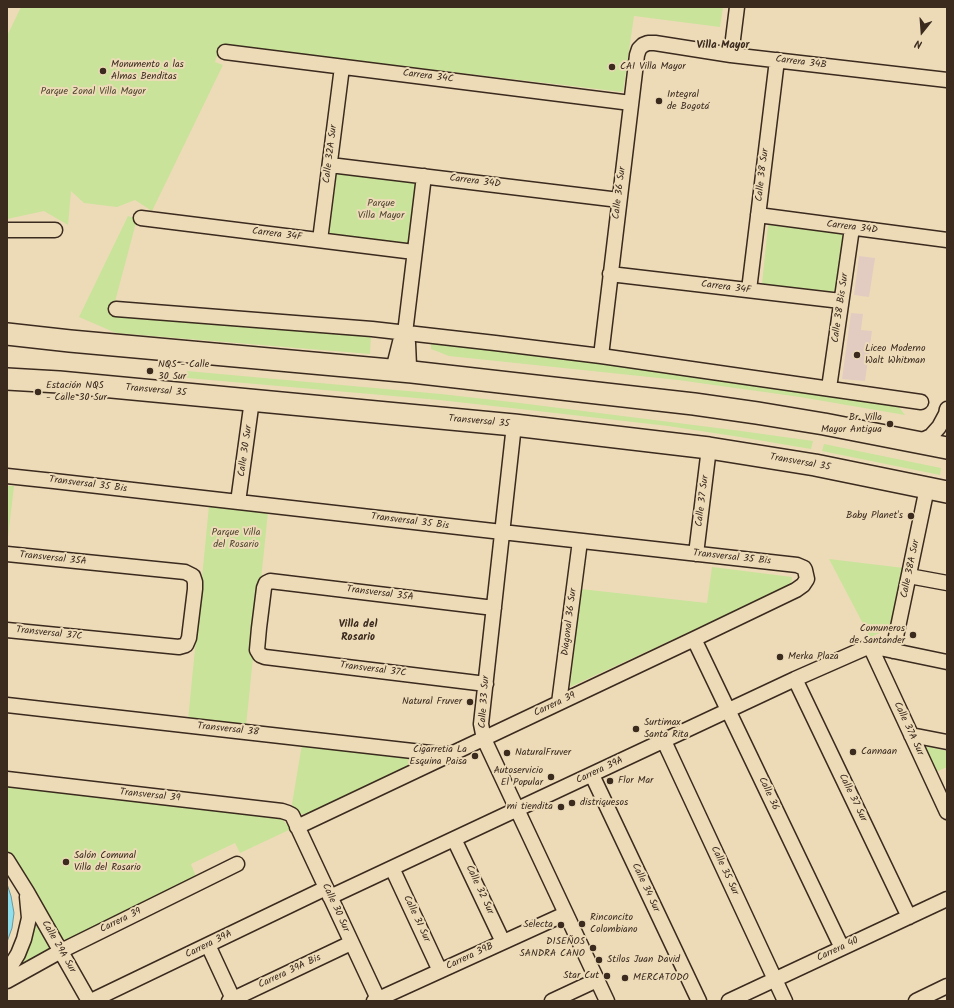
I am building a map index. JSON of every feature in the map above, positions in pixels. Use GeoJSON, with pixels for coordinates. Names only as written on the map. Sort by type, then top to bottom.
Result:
{"type":"FeatureCollection","features":[{"type":"Feature","properties":{"kind":"highway"},"geometry":{"type":"LineString","coordinates":[[7,334],[412,372],[694,404],[824,424],[947,448]]}},
{"type":"Feature","properties":{"kind":"highway","name":"Transversal 35"},"geometry":{"type":"LineString","coordinates":[[7,379],[59,382],[514,425],[709,448],[814,465],[937,490]]}},
{"type":"Feature","properties":{"kind":"street"},"geometry":{"type":"LineString","coordinates":[[732,55],[737,7]]}},
{"type":"Feature","properties":{"kind":"street","name":"Carrera 34B"},"geometry":{"type":"LineString","coordinates":[[655,43],[732,55],[946,79]]}},
{"type":"Feature","properties":{"kind":"street","name":"Calle 36 Sur"},"geometry":{"type":"LineString","coordinates":[[601,356],[637,55],[639,49],[643,45],[655,43]]}},
{"type":"Feature","properties":{"kind":"street","name":"Carrera 34C"},"geometry":{"type":"LineString","coordinates":[[225,52],[631,103]]}},
{"type":"Feature","properties":{"kind":"street","name":"Calle 38 Sur"},"geometry":{"type":"LineString","coordinates":[[749,290],[777,60]]}},
{"type":"Feature","properties":{"kind":"street","name":"Calle 32A Sur"},"geometry":{"type":"LineString","coordinates":[[320,240],[342,67]]}},
{"type":"Feature","properties":{"kind":"street","name":"Carrera 34D"},"geometry":{"type":"LineString","coordinates":[[330,165],[619,200]]}},
{"type":"Feature","properties":{"kind":"street"},"geometry":{"type":"LineString","coordinates":[[389,370],[395,362],[400,342],[405,333],[424,176]]}},
{"type":"Feature","properties":{"kind":"street","name":"Carrera 34D"},"geometry":{"type":"LineString","coordinates":[[758,216],[947,240]]}},
{"type":"Feature","properties":{"kind":"street","name":"Carrera 34F"},"geometry":{"type":"LineString","coordinates":[[140,218],[414,252]]}},
{"type":"Feature","properties":{"kind":"street","name":"Calle 38 Bis Sur"},"geometry":{"type":"LineString","coordinates":[[829,388],[852,228]]}},
{"type":"Feature","properties":{"kind":"street"},"geometry":{"type":"LineString","coordinates":[[7,230],[55,230]]}},
{"type":"Feature","properties":{"kind":"street","name":"Carrera 34F"},"geometry":{"type":"LineString","coordinates":[[610,274],[842,301]]}},
{"type":"Feature","properties":{"kind":"street"},"geometry":{"type":"LineString","coordinates":[[116,308],[372,329],[601,356],[921,402]]}},
{"type":"Feature","properties":{"kind":"street"},"geometry":{"type":"LineString","coordinates":[[405,333],[408,343],[409,366],[412,372]]}},
{"type":"Feature","properties":{"kind":"street","name":"Calle 30 Sur"},"geometry":{"type":"LineString","coordinates":[[238,502],[252,400]]}},
{"type":"Feature","properties":{"kind":"street"},"geometry":{"type":"LineString","coordinates":[[918,442],[931,436],[939,428],[947,409]]}},
{"type":"Feature","properties":{"kind":"street","name":"Calle 33 Sur"},"geometry":{"type":"LineString","coordinates":[[514,425],[481,724],[484,739],[607,1001]]}},
{"type":"Feature","properties":{"kind":"street","name":"Calle 37 Sur"},"geometry":{"type":"LineString","coordinates":[[696,554],[709,448]]}},
{"type":"Feature","properties":{"kind":"street","name":"Transversal 35 Bis"},"geometry":{"type":"LineString","coordinates":[[7,476],[54,480],[797,565],[804,568],[807,576]]}},
{"type":"Feature","properties":{"kind":"street","name":"Calle 38A Sur"},"geometry":{"type":"LineString","coordinates":[[893,651],[909,576],[937,490]]}},
{"type":"Feature","properties":{"kind":"street","name":"Diagonal 36 Sur"},"geometry":{"type":"LineString","coordinates":[[559,703],[580,541]]}},
{"type":"Feature","properties":{"kind":"street","name":"Transversal 35A"},"geometry":{"type":"LineString","coordinates":[[7,554],[185,572],[193,576],[195,589],[189,638],[186,645]]}},
{"type":"Feature","properties":{"kind":"street","name":"Carrera 39"},"geometry":{"type":"LineString","coordinates":[[294,821],[484,739],[694,639],[796,590],[803,585],[807,579],[807,576]]}},
{"type":"Feature","properties":{"kind":"street"},"geometry":{"type":"LineString","coordinates":[[909,576],[947,583]]}},
{"type":"Feature","properties":{"kind":"street","name":"Transversal 35A"},"geometry":{"type":"LineString","coordinates":[[260,655],[257,650],[264,588],[266,583],[270,581],[494,608]]}},
{"type":"Feature","properties":{"kind":"street","name":"Transversal 37C"},"geometry":{"type":"LineString","coordinates":[[7,630],[179,647],[186,645]]}},
{"type":"Feature","properties":{"kind":"street","name":"Calle 36"},"geometry":{"type":"LineString","coordinates":[[694,639],[842,948]]}},
{"type":"Feature","properties":{"kind":"street"},"geometry":{"type":"LineString","coordinates":[[870,646],[947,662]]}},
{"type":"Feature","properties":{"kind":"street","name":"Carrera 39A"},"geometry":{"type":"LineString","coordinates":[[90,1001],[208,945],[328,892],[392,868],[795,679],[870,646]]}},
{"type":"Feature","properties":{"kind":"street","name":"Calle 37A Sur"},"geometry":{"type":"LineString","coordinates":[[870,646],[947,812]]}},
{"type":"Feature","properties":{"kind":"street","name":"Transversal 37C"},"geometry":{"type":"LineString","coordinates":[[260,655],[265,657],[486,684]]}},
{"type":"Feature","properties":{"kind":"street","name":"Calle 37 Sur"},"geometry":{"type":"LineString","coordinates":[[795,679],[909,917]]}},
{"type":"Feature","properties":{"kind":"street","name":"Transversal 38"},"geometry":{"type":"LineString","coordinates":[[7,705],[448,755]]}},
{"type":"Feature","properties":{"kind":"street"},"geometry":{"type":"LineString","coordinates":[[911,735],[947,742]]}},
{"type":"Feature","properties":{"kind":"street","name":"Calle 35 Sur"},"geometry":{"type":"LineString","coordinates":[[664,741],[785,1001]]}},
{"type":"Feature","properties":{"kind":"street","name":"Calle 34 Sur"},"geometry":{"type":"LineString","coordinates":[[592,775],[699,1001]]}},
{"type":"Feature","properties":{"kind":"street","name":"Transversal 39"},"geometry":{"type":"LineString","coordinates":[[7,779],[282,811],[288,813],[294,821]]}},
{"type":"Feature","properties":{"kind":"street","name":"Calle 30 Sur"},"geometry":{"type":"LineString","coordinates":[[294,821],[377,1000]]}},
{"type":"Feature","properties":{"kind":"street","name":"Calle 32 Sur"},"geometry":{"type":"LineString","coordinates":[[454,839],[503,942]]}},
{"type":"Feature","properties":{"kind":"street","name":"Calle 29A Sur"},"geometry":{"type":"LineString","coordinates":[[7,860],[90,1001]]}},
{"type":"Feature","properties":{"kind":"street","name":"Carrera 39"},"geometry":{"type":"LineString","coordinates":[[7,981],[60,950],[237,864]]}},
{"type":"Feature","properties":{"kind":"street","name":"Calle 31 Sur"},"geometry":{"type":"LineString","coordinates":[[392,868],[440,971]]}},
{"type":"Feature","properties":{"kind":"street","name":"Calle 29A Sur"},"geometry":{"type":"LineString","coordinates":[[7,972],[18,954],[24,939],[29,918],[27,892]]}},
{"type":"Feature","properties":{"kind":"street","name":"Carrera 40"},"geometry":{"type":"LineString","coordinates":[[730,1001],[947,899]]}},
{"type":"Feature","properties":{"kind":"street","name":"Carrera 39B"},"geometry":{"type":"LineString","coordinates":[[377,1000],[565,914]]}},
{"type":"Feature","properties":{"kind":"street","name":"Carrera 39A Bis"},"geometry":{"type":"LineString","coordinates":[[232,1000],[351,943]]}},
{"type":"Feature","properties":{"kind":"street"},"geometry":{"type":"LineString","coordinates":[[208,945],[232,1000]]}},
{"type":"Feature","properties":{"kind":"street"},"geometry":{"type":"LineString","coordinates":[[552,1001],[597,980]]}},
{"type":"Feature","properties":{"kind":"street"},"geometry":{"type":"LineString","coordinates":[[916,1001],[947,986]]}},
{"type":"Feature","properties":{"kind":"shaded area"},"geometry":{"type":"Polygon","coordinates":[[[859,256],[875,258],[869,297],[854,295],[859,256]]]}},
{"type":"Feature","properties":{"kind":"shaded area","name":"Liceo Moderno Walt Whitman"},"geometry":{"type":"Polygon","coordinates":[[[851,313],[863,314],[861,330],[872,331],[865,381],[842,379],[851,313]]]}},
{"type":"Feature","properties":{"kind":"green space","name":"Parque Zonal Villa Mayor"},"geometry":{"type":"Polygon","coordinates":[[[21,7],[723,7],[720,27],[634,16],[623,92],[221,45],[215,62],[223,65],[152,211],[135,200],[117,207],[84,203],[71,191],[68,225],[44,211],[7,219],[7,36],[21,7]]]}},
{"type":"Feature","properties":{"kind":"green space","name":"Parque Villa Mayor"},"geometry":{"type":"Polygon","coordinates":[[[337,173],[416,183],[409,245],[329,234],[337,173]]]}},
{"type":"Feature","properties":{"kind":"green space"},"geometry":{"type":"Polygon","coordinates":[[[128,216],[137,219],[112,313],[371,335],[370,354],[116,333],[79,317],[128,216]]]}},
{"type":"Feature","properties":{"kind":"green space"},"geometry":{"type":"Polygon","coordinates":[[[768,225],[844,233],[837,292],[762,284],[768,225]]]}},
{"type":"Feature","properties":{"kind":"green space"},"geometry":{"type":"Polygon","coordinates":[[[431,341],[532,352],[895,402],[905,415],[800,397],[678,380],[449,356],[431,349],[431,341]]]}},
{"type":"Feature","properties":{"kind":"green space"},"geometry":{"type":"Polygon","coordinates":[[[187,371],[441,394],[813,441],[811,449],[668,426],[520,409],[439,400],[187,378],[187,371]]]}},
{"type":"Feature","properties":{"kind":"green space"},"geometry":{"type":"Polygon","coordinates":[[[824,444],[941,468],[940,475],[822,451],[824,444]]]}},
{"type":"Feature","properties":{"kind":"green space"},"geometry":{"type":"Polygon","coordinates":[[[7,486],[14,486],[7,546],[7,486]]]}},
{"type":"Feature","properties":{"kind":"green space","name":"Parque Villa del Rosario"},"geometry":{"type":"Polygon","coordinates":[[[209,506],[268,512],[246,726],[188,720],[209,506]]]}},
{"type":"Feature","properties":{"kind":"green space"},"geometry":{"type":"Polygon","coordinates":[[[829,559],[904,568],[892,628],[870,637],[829,559]]]}},
{"type":"Feature","properties":{"kind":"green space"},"geometry":{"type":"Polygon","coordinates":[[[712,567],[792,577],[791,585],[570,687],[581,589],[707,603],[712,567]]]}},
{"type":"Feature","properties":{"kind":"green space"},"geometry":{"type":"Polygon","coordinates":[[[302,744],[420,758],[422,761],[309,815],[301,814],[295,810],[292,804],[302,744]]]}},
{"type":"Feature","properties":{"kind":"green space"},"geometry":{"type":"Polygon","coordinates":[[[924,746],[947,751],[947,767],[936,772],[924,746]]]}},
{"type":"Feature","properties":{"kind":"green space"},"geometry":{"type":"Polygon","coordinates":[[[7,784],[271,816],[281,818],[291,829],[240,853],[235,843],[191,864],[197,879],[62,943],[7,850],[7,784]]]}},
{"type":"Feature","properties":{"kind":"green space"},"geometry":{"type":"Polygon","coordinates":[[[35,923],[50,948],[17,968],[27,950],[35,923]]]}},
{"type":"Feature","properties":{"kind":"water"},"geometry":{"type":"Polygon","coordinates":[[[7,884],[14,913],[12,928],[7,942],[7,884]]]}},
{"type":"Feature","properties":{"kind":"place","name":"CAI Villa Mayor"},"geometry":{"type":"Point","coordinates":[612,67]}},
{"type":"Feature","properties":{"kind":"place","name":"Monumento a las Almas Benditas"},"geometry":{"type":"Point","coordinates":[103,71]}},
{"type":"Feature","properties":{"kind":"place","name":"Integral de Bogotá"},"geometry":{"type":"Point","coordinates":[659,101]}},
{"type":"Feature","properties":{"kind":"place","name":"Liceo Moderno Walt Whitman"},"geometry":{"type":"Point","coordinates":[857,355]}},
{"type":"Feature","properties":{"kind":"place","name":"NQS - Calle 30 Sur"},"geometry":{"type":"Point","coordinates":[150,371]}},
{"type":"Feature","properties":{"kind":"place","name":"Estación NQS - Calle 30 Sur"},"geometry":{"type":"Point","coordinates":[38,392]}},
{"type":"Feature","properties":{"kind":"place","name":"Br. Villa Mayor Antigua"},"geometry":{"type":"Point","coordinates":[890,424]}},
{"type":"Feature","properties":{"kind":"place","name":"Baby Planet's"},"geometry":{"type":"Point","coordinates":[911,516]}},
{"type":"Feature","properties":{"kind":"place","name":"Comuneros de Santander"},"geometry":{"type":"Point","coordinates":[913,635]}},
{"type":"Feature","properties":{"kind":"place","name":"Merka Plaza"},"geometry":{"type":"Point","coordinates":[780,657]}},
{"type":"Feature","properties":{"kind":"place","name":"Natural Fruver"},"geometry":{"type":"Point","coordinates":[470,702]}},
{"type":"Feature","properties":{"kind":"place","name":"Surtimax Santa Rita"},"geometry":{"type":"Point","coordinates":[636,729]}},
{"type":"Feature","properties":{"kind":"place","name":"Cannaan"},"geometry":{"type":"Point","coordinates":[853,752]}},
{"type":"Feature","properties":{"kind":"place","name":"NaturalFruver"},"geometry":{"type":"Point","coordinates":[507,753]}},
{"type":"Feature","properties":{"kind":"place","name":"Cigarretia La Esquina Paisa"},"geometry":{"type":"Point","coordinates":[475,756]}},
{"type":"Feature","properties":{"kind":"place","name":"Autoservicio El Popular"},"geometry":{"type":"Point","coordinates":[551,777]}},
{"type":"Feature","properties":{"kind":"place","name":"Flor Mar"},"geometry":{"type":"Point","coordinates":[610,781]}},
{"type":"Feature","properties":{"kind":"place","name":"distriquesos"},"geometry":{"type":"Point","coordinates":[572,803]}},
{"type":"Feature","properties":{"kind":"place","name":"mi tiendita"},"geometry":{"type":"Point","coordinates":[561,807]}},
{"type":"Feature","properties":{"kind":"place","name":"Salón Comunal Villa del Rosario"},"geometry":{"type":"Point","coordinates":[66,862]}},
{"type":"Feature","properties":{"kind":"place","name":"Rinconcito Colombiano"},"geometry":{"type":"Point","coordinates":[582,924]}},
{"type":"Feature","properties":{"kind":"place","name":"Selecta"},"geometry":{"type":"Point","coordinates":[561,925]}},
{"type":"Feature","properties":{"kind":"place","name":"DISEÑOS SANDRA CANO"},"geometry":{"type":"Point","coordinates":[593,948]}},
{"type":"Feature","properties":{"kind":"place","name":"Stilos Juan David"},"geometry":{"type":"Point","coordinates":[599,960]}},
{"type":"Feature","properties":{"kind":"place","name":"Star Cut"},"geometry":{"type":"Point","coordinates":[607,976]}},
{"type":"Feature","properties":{"kind":"place","name":"MERCATODO"},"geometry":{"type":"Point","coordinates":[625,978]}},
{"type":"Feature","properties":{"kind":"district","name":"Villa Mayor"},"geometry":{"type":"Point","coordinates":[723,46]}},
{"type":"Feature","properties":{"kind":"district","name":"Villa del Rosario"},"geometry":{"type":"Point","coordinates":[358,631]}}]}
